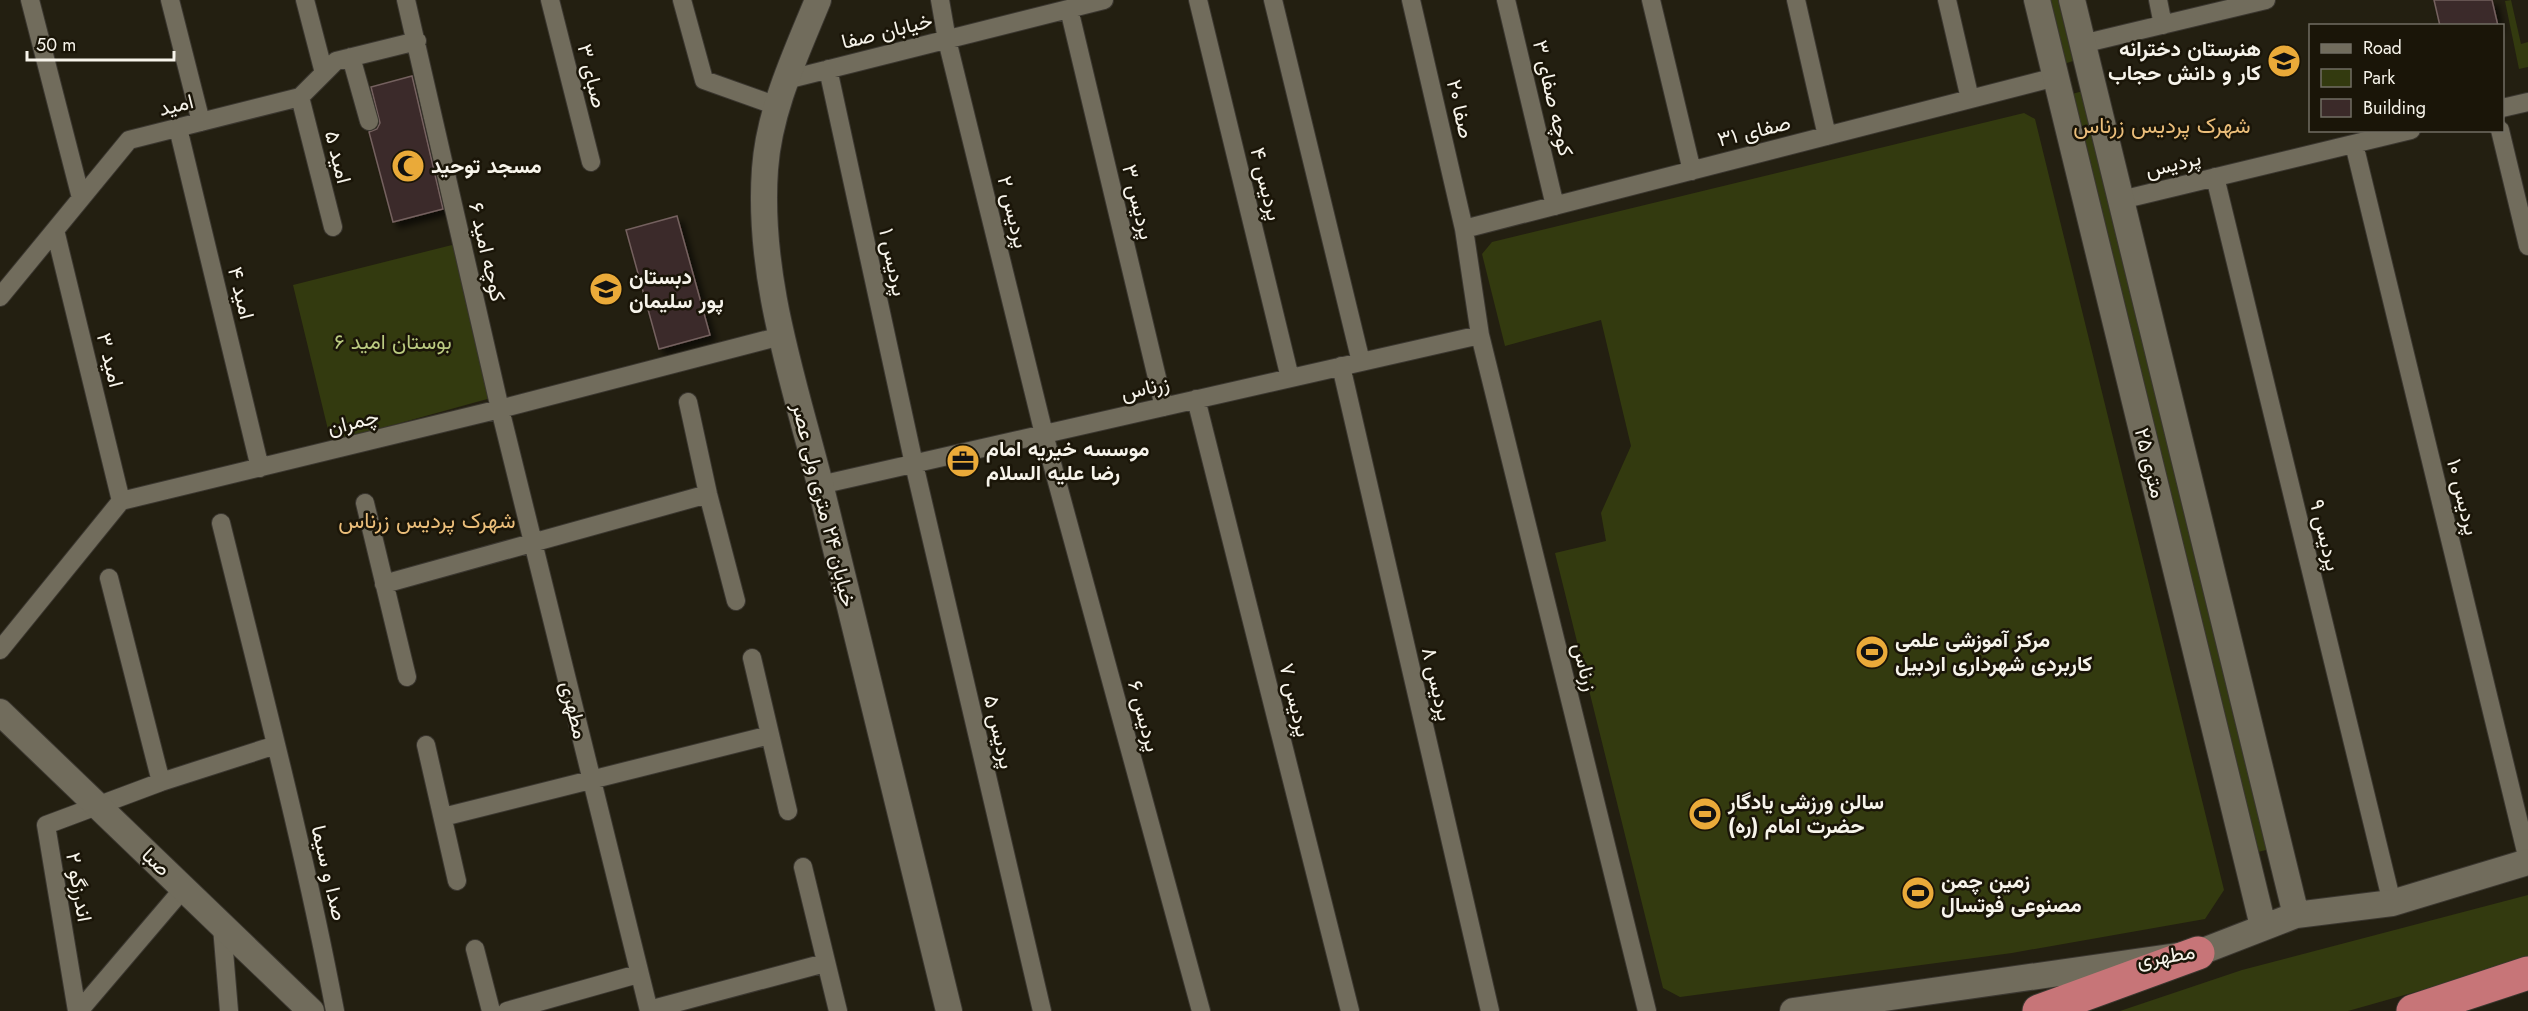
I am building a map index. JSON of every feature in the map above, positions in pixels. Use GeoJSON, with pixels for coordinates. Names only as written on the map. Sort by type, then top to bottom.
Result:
{"type":"FeatureCollection","features":[{"type":"Feature","properties":{"kind":"highway"},"geometry":{"type":"LineString","coordinates":[[2039,1011],[2198,953]]}},
{"type":"Feature","properties":{"kind":"highway"},"geometry":{"type":"LineString","coordinates":[[2413,1011],[2528,973]]}},
{"type":"Feature","properties":{"kind":"street"},"geometry":{"type":"LineString","coordinates":[[30,0],[81,198]]}},
{"type":"Feature","properties":{"kind":"street"},"geometry":{"type":"LineString","coordinates":[[170,0],[201,122]]}},
{"type":"Feature","properties":{"kind":"street"},"geometry":{"type":"LineString","coordinates":[[305,0],[324,73]]}},
{"type":"Feature","properties":{"kind":"street","name":"کوچه امید ۶"},"geometry":{"type":"LineString","coordinates":[[406,0],[500,409]]}},
{"type":"Feature","properties":{"kind":"street","name":"صبای ۳"},"geometry":{"type":"LineString","coordinates":[[550,0],[591,162]]}},
{"type":"Feature","properties":{"kind":"street"},"geometry":{"type":"LineString","coordinates":[[682,0],[704,80],[777,106]]}},
{"type":"Feature","properties":{"kind":"street","name":"خیابان ۲۴ متری ولی عصر"},"geometry":{"type":"LineString","coordinates":[[818,0],[777,106],[765,168],[765,228],[776,315],[949,1011]]}},
{"type":"Feature","properties":{"kind":"street","name":"پردیس ۲"},"geometry":{"type":"LineString","coordinates":[[940,0],[947,40],[1044,434]]}},
{"type":"Feature","properties":{"kind":"street","name":"پردیس ۴"},"geometry":{"type":"LineString","coordinates":[[1197,0],[1290,378]]}},
{"type":"Feature","properties":{"kind":"street"},"geometry":{"type":"LineString","coordinates":[[1273,0],[1361,362]]}},
{"type":"Feature","properties":{"kind":"street","name":"صفا ۲۰"},"geometry":{"type":"LineString","coordinates":[[1411,0],[1464,229]]}},
{"type":"Feature","properties":{"kind":"street","name":"کوچه صفای ۳"},"geometry":{"type":"LineString","coordinates":[[1506,0],[1555,206]]}},
{"type":"Feature","properties":{"kind":"street"},"geometry":{"type":"LineString","coordinates":[[1651,0],[1692,171]]}},
{"type":"Feature","properties":{"kind":"street"},"geometry":{"type":"LineString","coordinates":[[1796,0],[1827,136]]}},
{"type":"Feature","properties":{"kind":"street"},"geometry":{"type":"LineString","coordinates":[[1947,0],[1970,99]]}},
{"type":"Feature","properties":{"kind":"street","name":"۲۵ متری"},"geometry":{"type":"LineString","coordinates":[[2037,0],[2263,926]]}},
{"type":"Feature","properties":{"kind":"street","name":"۲۵ متری"},"geometry":{"type":"LineString","coordinates":[[2072,0],[2296,915]]}},
{"type":"Feature","properties":{"kind":"street"},"geometry":{"type":"LineString","coordinates":[[2158,0],[2163,25]]}},
{"type":"Feature","properties":{"kind":"street"},"geometry":{"type":"LineString","coordinates":[[2082,44],[2266,0]]}},
{"type":"Feature","properties":{"kind":"street","name":"خیابان صفا"},"geometry":{"type":"LineString","coordinates":[[786,80],[1098,1]]}},
{"type":"Feature","properties":{"kind":"street","name":"پردیس ۳"},"geometry":{"type":"LineString","coordinates":[[1069,9],[1164,406]]}},
{"type":"Feature","properties":{"kind":"street"},"geometry":{"type":"LineString","coordinates":[[300,98],[336,61],[417,41]]}},
{"type":"Feature","properties":{"kind":"street"},"geometry":{"type":"LineString","coordinates":[[351,57],[369,121]]}},
{"type":"Feature","properties":{"kind":"street","name":"پردیس ۱"},"geometry":{"type":"LineString","coordinates":[[828,69],[914,464]]}},
{"type":"Feature","properties":{"kind":"street"},"geometry":{"type":"LineString","coordinates":[[2056,77],[2088,69]]}},
{"type":"Feature","properties":{"kind":"street","name":"صفای ۳۱"},"geometry":{"type":"LineString","coordinates":[[1464,229],[2056,77]]}},
{"type":"Feature","properties":{"kind":"street","name":"امید"},"geometry":{"type":"LineString","coordinates":[[0,297],[129,140],[300,98]]}},
{"type":"Feature","properties":{"kind":"street","name":"امید ۵"},"geometry":{"type":"LineString","coordinates":[[300,98],[333,227]]}},
{"type":"Feature","properties":{"kind":"street"},"geometry":{"type":"LineString","coordinates":[[2504,108],[2528,102]]}},
{"type":"Feature","properties":{"kind":"street","name":"امید ۴"},"geometry":{"type":"LineString","coordinates":[[178,128],[260,468]]}},
{"type":"Feature","properties":{"kind":"street","name":"پردیس"},"geometry":{"type":"LineString","coordinates":[[2121,200],[2403,132]]}},
{"type":"Feature","properties":{"kind":"street"},"geometry":{"type":"LineString","coordinates":[[2500,132],[2528,246]]}},
{"type":"Feature","properties":{"kind":"street","name":"پردیس ۱۰"},"geometry":{"type":"LineString","coordinates":[[2354,144],[2528,861]]}},
{"type":"Feature","properties":{"kind":"street","name":"پردیس ۹"},"geometry":{"type":"LineString","coordinates":[[2215,177],[2392,903]]}},
{"type":"Feature","properties":{"kind":"street","name":"زرناس"},"geometry":{"type":"LineString","coordinates":[[1464,229],[1480,335],[1647,1011]]}},
{"type":"Feature","properties":{"kind":"street","name":"امید ۳"},"geometry":{"type":"LineString","coordinates":[[54,231],[121,501]]}},
{"type":"Feature","properties":{"kind":"street","name":"زرناس"},"geometry":{"type":"LineString","coordinates":[[820,485],[1480,335]]}},
{"type":"Feature","properties":{"kind":"street","name":"چمران"},"geometry":{"type":"LineString","coordinates":[[121,501],[500,409],[781,336]]}},
{"type":"Feature","properties":{"kind":"street","name":"پردیس ۸"},"geometry":{"type":"LineString","coordinates":[[1341,366],[1490,1011]]}},
{"type":"Feature","properties":{"kind":"street","name":"پردیس ۷"},"geometry":{"type":"LineString","coordinates":[[1196,399],[1350,1011]]}},
{"type":"Feature","properties":{"kind":"street"},"geometry":{"type":"LineString","coordinates":[[688,402],[708,494],[736,601]]}},
{"type":"Feature","properties":{"kind":"street","name":"مطهری"},"geometry":{"type":"LineString","coordinates":[[500,409],[649,1011]]}},
{"type":"Feature","properties":{"kind":"street","name":"پردیس ۶"},"geometry":{"type":"LineString","coordinates":[[1044,434],[1200,1011]]}},
{"type":"Feature","properties":{"kind":"street","name":"پردیس ۵"},"geometry":{"type":"LineString","coordinates":[[914,464],[1042,1011]]}},
{"type":"Feature","properties":{"kind":"street"},"geometry":{"type":"LineString","coordinates":[[384,584],[708,494]]}},
{"type":"Feature","properties":{"kind":"street"},"geometry":{"type":"LineString","coordinates":[[0,650],[121,501]]}},
{"type":"Feature","properties":{"kind":"street"},"geometry":{"type":"LineString","coordinates":[[365,503],[407,677]]}},
{"type":"Feature","properties":{"kind":"street","name":"صدا و سیما"},"geometry":{"type":"LineString","coordinates":[[221,523],[276,745],[323,947],[335,1011]]}},
{"type":"Feature","properties":{"kind":"street"},"geometry":{"type":"LineString","coordinates":[[109,578],[161,782]]}},
{"type":"Feature","properties":{"kind":"street"},"geometry":{"type":"LineString","coordinates":[[752,658],[788,811]]}},
{"type":"Feature","properties":{"kind":"street","name":"صبا"},"geometry":{"type":"LineString","coordinates":[[0,712],[311,1011]]}},
{"type":"Feature","properties":{"kind":"street"},"geometry":{"type":"LineString","coordinates":[[443,817],[770,735]]}},
{"type":"Feature","properties":{"kind":"street"},"geometry":{"type":"LineString","coordinates":[[98,805],[276,745]]}},
{"type":"Feature","properties":{"kind":"street"},"geometry":{"type":"LineString","coordinates":[[426,745],[457,881]]}},
{"type":"Feature","properties":{"kind":"street","name":"اندرزگو ۲"},"geometry":{"type":"LineString","coordinates":[[78,1011],[46,825],[98,805]]}},
{"type":"Feature","properties":{"kind":"street","name":"مطهری"},"geometry":{"type":"LineString","coordinates":[[1793,1011],[2198,953],[2296,915],[2392,903],[2528,861]]}},
{"type":"Feature","properties":{"kind":"street"},"geometry":{"type":"LineString","coordinates":[[803,867],[838,1011]]}},
{"type":"Feature","properties":{"kind":"street"},"geometry":{"type":"LineString","coordinates":[[78,1011],[183,889]]}},
{"type":"Feature","properties":{"kind":"street"},"geometry":{"type":"LineString","coordinates":[[222,927],[229,1011]]}},
{"type":"Feature","properties":{"kind":"street"},"geometry":{"type":"LineString","coordinates":[[475,949],[491,1011]]}},
{"type":"Feature","properties":{"kind":"street"},"geometry":{"type":"LineString","coordinates":[[649,1011],[825,963]]}},
{"type":"Feature","properties":{"kind":"street"},"geometry":{"type":"LineString","coordinates":[[507,1011],[638,974]]}},
{"type":"Feature","properties":{"kind":"street"},"geometry":{"type":"LineString","coordinates":[[1906,995],[1940,1001],[1952,1011]]}},
{"type":"Feature","properties":{"kind":"green space"},"geometry":{"type":"Polygon","coordinates":[[[2049,0],[2058,0],[2073,61],[2064,64],[2049,0]]]}},
{"type":"Feature","properties":{"kind":"green space"},"geometry":{"type":"Polygon","coordinates":[[[2511,0],[2521,44],[2528,42],[2528,67],[2519,69],[2505,1],[2511,0]]]}},
{"type":"Feature","properties":{"kind":"green space"},"geometry":{"type":"Polygon","coordinates":[[[2083,91],[2270,849],[2258,852],[2072,94],[2083,91]]]}},
{"type":"Feature","properties":{"kind":"green space","name":"مرکز آموزشی علمی کاربردی شهرداری اردبیل"},"geometry":{"type":"Polygon","coordinates":[[[2024,113],[2035,119],[2224,890],[2205,919],[2012,953],[1680,997],[1663,988],[1555,553],[1606,541],[1601,513],[1631,446],[1601,320],[1505,346],[1482,254],[1492,242],[2024,113]]]}},
{"type":"Feature","properties":{"kind":"green space","name":"بوستان امید ۶"},"geometry":{"type":"Polygon","coordinates":[[[456,244],[491,398],[331,442],[293,285],[456,244]]]}},
{"type":"Feature","properties":{"kind":"green space"},"geometry":{"type":"Polygon","coordinates":[[[2528,895],[2528,960],[2348,1011],[2120,1011],[2242,970],[2528,895]]]}},
{"type":"Feature","properties":{"kind":"building"},"geometry":{"type":"Polygon","coordinates":[[[2434,0],[2492,0],[2498,24],[2440,24],[2434,0]]]}},
{"type":"Feature","properties":{"kind":"building","name":"مسجد توحید"},"geometry":{"type":"Polygon","coordinates":[[[412,76],[443,209],[393,222],[369,132],[377,129],[380,123],[371,87],[412,76]]]}},
{"type":"Feature","properties":{"kind":"building"},"geometry":{"type":"Polygon","coordinates":[[[677,216],[710,335],[659,349],[626,230],[677,216]]]}},
{"type":"Feature","properties":{"kind":"place","name":"هنرستان دخترانه کار و دانش حجاب"},"geometry":{"type":"Point","coordinates":[2284,61]}},
{"type":"Feature","properties":{"kind":"place","name":"مسجد توحید"},"geometry":{"type":"Point","coordinates":[408,166]}},
{"type":"Feature","properties":{"kind":"place","name":"دبستان پور سلیمان"},"geometry":{"type":"Point","coordinates":[606,289]}},
{"type":"Feature","properties":{"kind":"place","name":"موسسه خیریه امام رضا علیه السلام"},"geometry":{"type":"Point","coordinates":[963,461]}},
{"type":"Feature","properties":{"kind":"place","name":"مرکز آموزشی علمی کاربردی شهرداری اردبیل"},"geometry":{"type":"Point","coordinates":[1872,652]}},
{"type":"Feature","properties":{"kind":"place","name":"سالن ورزشی یادگار حضرت امام (ره)"},"geometry":{"type":"Point","coordinates":[1705,814]}},
{"type":"Feature","properties":{"kind":"place","name":"زمین چمن مصنوعی فوتسال"},"geometry":{"type":"Point","coordinates":[1918,893]}},
{"type":"Feature","properties":{"kind":"district","name":"شهرک پردیس زرناس"},"geometry":{"type":"Point","coordinates":[2162,125]}},
{"type":"Feature","properties":{"kind":"district","name":"شهرک پردیس زرناس"},"geometry":{"type":"Point","coordinates":[427,520]}}]}
